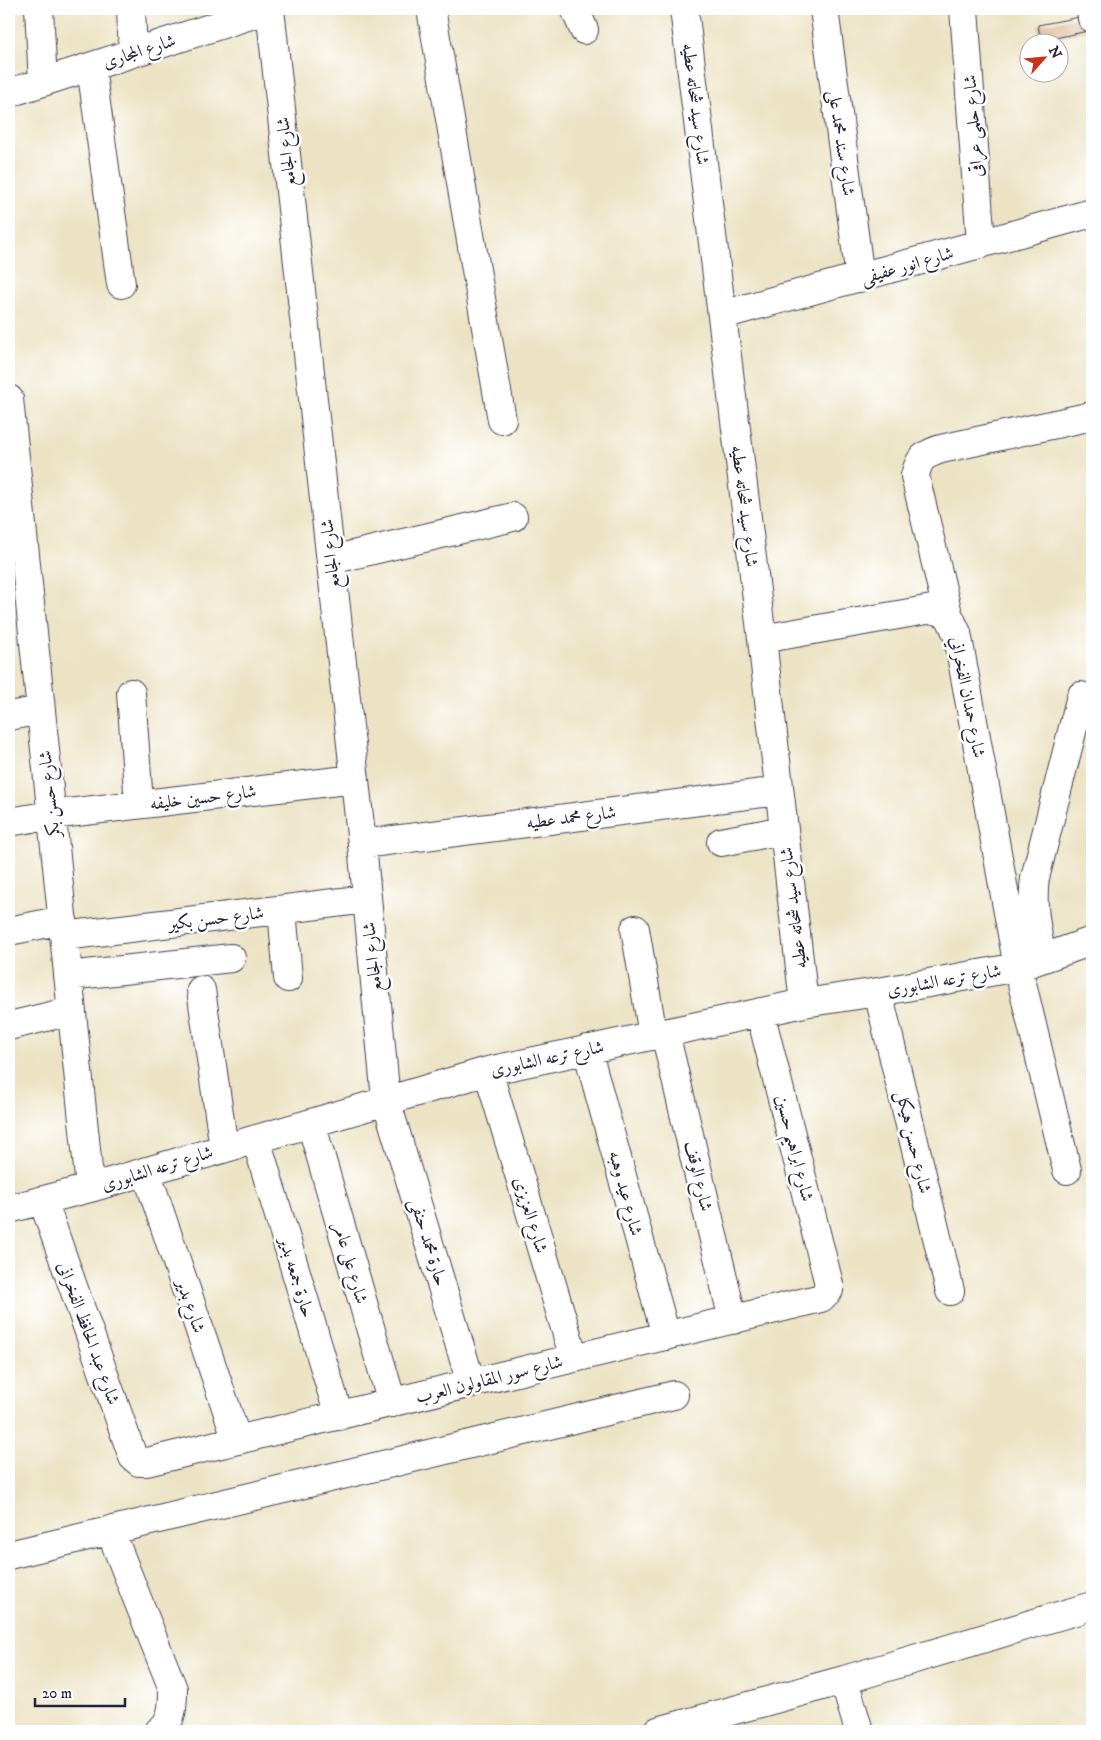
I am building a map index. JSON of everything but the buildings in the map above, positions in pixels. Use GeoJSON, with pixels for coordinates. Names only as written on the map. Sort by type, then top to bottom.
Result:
{"type":"FeatureCollection","features":[{"type":"Feature","properties":{"kind":"street"},"geometry":{"type":"LineString","coordinates":[[39,9],[43,82]]}},
{"type":"Feature","properties":{"kind":"street"},"geometry":{"type":"LineString","coordinates":[[131,9],[133,53]]}},
{"type":"Feature","properties":{"kind":"street","name":"شارع المجارى"},"geometry":{"type":"LineString","coordinates":[[9,93],[269,9]]}},
{"type":"Feature","properties":{"kind":"street","name":"شارع الجامع"},"geometry":{"type":"LineString","coordinates":[[269,9],[362,844],[386,1100]]}},
{"type":"Feature","properties":{"kind":"street"},"geometry":{"type":"LineString","coordinates":[[431,9],[502,420]]}},
{"type":"Feature","properties":{"kind":"street","name":"شارع سيد شحاته عطيه"},"geometry":{"type":"LineString","coordinates":[[684,9],[762,639],[804,1003]]}},
{"type":"Feature","properties":{"kind":"street","name":"شارع سند محمد على"},"geometry":{"type":"LineString","coordinates":[[824,9],[860,278]]}},
{"type":"Feature","properties":{"kind":"street","name":"شارع حلمى عراقى"},"geometry":{"type":"LineString","coordinates":[[964,9],[981,244]]}},
{"type":"Feature","properties":{"kind":"street"},"geometry":{"type":"LineString","coordinates":[[1092,9],[1092,18]]}},
{"type":"Feature","properties":{"kind":"street"},"geometry":{"type":"LineString","coordinates":[[91,67],[121,284]]}},
{"type":"Feature","properties":{"kind":"street","name":"شارع انور عفيفى"},"geometry":{"type":"LineString","coordinates":[[722,315],[1092,213]]}},
{"type":"Feature","properties":{"kind":"street","name":"شارع حسن بكر"},"geometry":{"type":"LineString","coordinates":[[9,399],[18,581],[41,710],[90,1188]]}},
{"type":"Feature","properties":{"kind":"street"},"geometry":{"type":"LineString","coordinates":[[948,614],[915,476],[917,464],[924,456],[941,449],[1092,416]]}},
{"type":"Feature","properties":{"kind":"street"},"geometry":{"type":"LineString","coordinates":[[330,560],[513,517]]}},
{"type":"Feature","properties":{"kind":"street","name":"شارع حمدان الفخراني"},"geometry":{"type":"LineString","coordinates":[[762,639],[932,609],[948,614],[957,632],[1030,963]]}},
{"type":"Feature","properties":{"kind":"street"},"geometry":{"type":"LineString","coordinates":[[131,693],[138,804]]}},
{"type":"Feature","properties":{"kind":"street"},"geometry":{"type":"LineString","coordinates":[[1067,1170],[1030,963],[1035,878],[1081,696]]}},
{"type":"Feature","properties":{"kind":"street"},"geometry":{"type":"LineString","coordinates":[[9,716],[41,710]]}},
{"type":"Feature","properties":{"kind":"street","name":"شارع حسين خليفه"},"geometry":{"type":"LineString","coordinates":[[9,822],[138,804],[355,779]]}},
{"type":"Feature","properties":{"kind":"street","name":"شارع محمد عطيه"},"geometry":{"type":"LineString","coordinates":[[362,844],[779,791]]}},
{"type":"Feature","properties":{"kind":"street"},"geometry":{"type":"LineString","coordinates":[[721,842],[784,830]]}},
{"type":"Feature","properties":{"kind":"street","name":"شارع حسن بكير"},"geometry":{"type":"LineString","coordinates":[[9,931],[282,910],[367,899]]}},
{"type":"Feature","properties":{"kind":"street"},"geometry":{"type":"LineString","coordinates":[[282,910],[288,978]]}},
{"type":"Feature","properties":{"kind":"street","name":"شارع الوقف"},"geometry":{"type":"LineString","coordinates":[[634,929],[659,1034],[733,1320]]}},
{"type":"Feature","properties":{"kind":"street","name":"شارع ترعه الشابورى"},"geometry":{"type":"LineString","coordinates":[[9,1209],[90,1188],[488,1071],[804,1003],[878,992],[1030,963],[1092,941]]}},
{"type":"Feature","properties":{"kind":"street"},"geometry":{"type":"LineString","coordinates":[[68,976],[230,958]]}},
{"type":"Feature","properties":{"kind":"street"},"geometry":{"type":"LineString","coordinates":[[201,990],[224,1148]]}},
{"type":"Feature","properties":{"kind":"street","name":"شارع حسن هيكل"},"geometry":{"type":"LineString","coordinates":[[878,992],[950,1291]]}},
{"type":"Feature","properties":{"kind":"street"},"geometry":{"type":"LineString","coordinates":[[9,1026],[71,1011]]}},
{"type":"Feature","properties":{"kind":"street","name":"شارع ابراهيم حسين"},"geometry":{"type":"LineString","coordinates":[[760,1012],[829,1284]]}},
{"type":"Feature","properties":{"kind":"street","name":"شارع عيد وهبه"},"geometry":{"type":"LineString","coordinates":[[587,1049],[666,1336]]}},
{"type":"Feature","properties":{"kind":"street","name":"شارع العزيزى"},"geometry":{"type":"LineString","coordinates":[[488,1071],[574,1358]]}},
{"type":"Feature","properties":{"kind":"street","name":"حارة محمد حنفى"},"geometry":{"type":"LineString","coordinates":[[386,1100],[471,1384]]}},
{"type":"Feature","properties":{"kind":"street","name":"شارع على عامر"},"geometry":{"type":"LineString","coordinates":[[311,1123],[392,1403]]}},
{"type":"Feature","properties":{"kind":"street","name":"حارة جمعه بدير"},"geometry":{"type":"LineString","coordinates":[[256,1139],[339,1416]]}},
{"type":"Feature","properties":{"kind":"street","name":"شارع بدير"},"geometry":{"type":"LineString","coordinates":[[146,1171],[237,1440]]}},
{"type":"Feature","properties":{"kind":"street","name":"شارع عبد الحافظ الفخرانى"},"geometry":{"type":"LineString","coordinates":[[43,1201],[133,1457],[139,1462]]}},
{"type":"Feature","properties":{"kind":"street","name":"شارع سور المقاولون العرب"},"geometry":{"type":"LineString","coordinates":[[139,1462],[148,1462],[821,1298],[829,1290],[829,1284]]}},
{"type":"Feature","properties":{"kind":"street"},"geometry":{"type":"LineString","coordinates":[[9,1555],[674,1395]]}},
{"type":"Feature","properties":{"kind":"street"},"geometry":{"type":"LineString","coordinates":[[110,1530],[173,1689],[170,1717],[163,1729],[159,1731]]}},
{"type":"Feature","properties":{"kind":"street"},"geometry":{"type":"LineString","coordinates":[[658,1731],[844,1680],[1092,1606]]}},
{"type":"Feature","properties":{"kind":"street"},"geometry":{"type":"LineString","coordinates":[[844,1680],[859,1731]]}}]}
